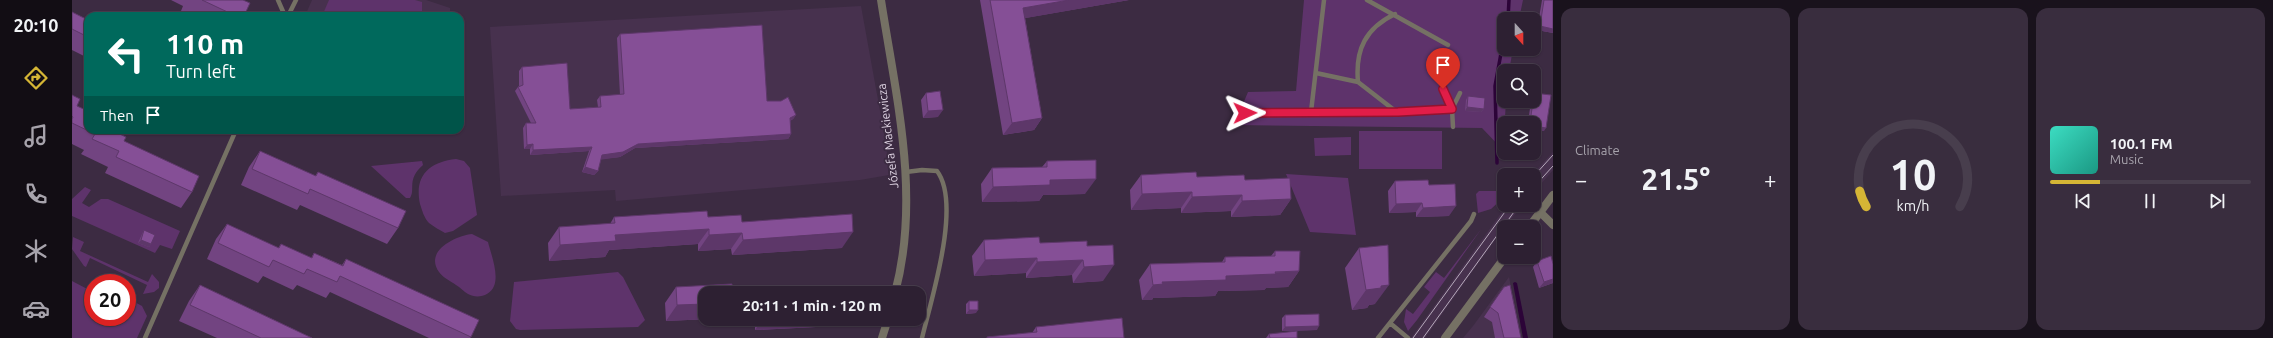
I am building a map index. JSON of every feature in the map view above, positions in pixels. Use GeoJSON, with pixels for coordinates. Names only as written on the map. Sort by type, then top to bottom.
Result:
{"type":"FeatureCollection","features":[{"type":"Feature","properties":{"kind":"street","name":"Józefa Mackiewicza"},"geometry":{"type":"LineString","coordinates":[[881,0],[906,172],[907,215],[905,243],[896,286]]}},
{"type":"Feature","properties":{"kind":"street"},"geometry":{"type":"LineString","coordinates":[[1541,211],[1553,195]]}},
{"type":"Feature","properties":{"kind":"street"},"geometry":{"type":"LineString","coordinates":[[1534,220],[1540,212],[1553,225]]}},
{"type":"Feature","properties":{"kind":"street"},"geometry":{"type":"LineString","coordinates":[[1445,338],[1500,264]]}},
{"type":"Feature","properties":{"kind":"street"},"geometry":{"type":"LineString","coordinates":[[882,338],[886,326]]}},
{"type":"Feature","properties":{"kind":"lane"},"geometry":{"type":"LineString","coordinates":[[278,0],[285,12]]}},
{"type":"Feature","properties":{"kind":"lane"},"geometry":{"type":"LineString","coordinates":[[289,12],[296,0]]}},
{"type":"Feature","properties":{"kind":"lane"},"geometry":{"type":"LineString","coordinates":[[1311,112],[1324,0]]}},
{"type":"Feature","properties":{"kind":"lane"},"geometry":{"type":"LineString","coordinates":[[1367,0],[1395,14],[1448,45]]}},
{"type":"Feature","properties":{"kind":"lane"},"geometry":{"type":"LineString","coordinates":[[1358,82],[1356,64],[1371,31],[1380,22],[1395,14]]}},
{"type":"Feature","properties":{"kind":"lane"},"geometry":{"type":"LineString","coordinates":[[1316,73],[1358,82],[1398,112]]}},
{"type":"Feature","properties":{"kind":"lane"},"geometry":{"type":"LineString","coordinates":[[1443,89],[1452,109],[1453,127]]}},
{"type":"Feature","properties":{"kind":"lane"},"geometry":{"type":"LineString","coordinates":[[1452,109],[1460,93]]}},
{"type":"Feature","properties":{"kind":"lane"},"geometry":{"type":"LineString","coordinates":[[1245,113],[1398,112],[1452,109]]}},
{"type":"Feature","properties":{"kind":"lane"},"geometry":{"type":"LineString","coordinates":[[145,338],[234,134]]}},
{"type":"Feature","properties":{"kind":"lane"},"geometry":{"type":"LineString","coordinates":[[906,172],[922,170],[937,171],[942,177],[947,206],[947,221],[939,266],[922,338]]}},
{"type":"Feature","properties":{"kind":"lane"},"geometry":{"type":"LineString","coordinates":[[1378,338],[1472,221],[1474,214]]}},
{"type":"Feature","properties":{"kind":"lane"},"geometry":{"type":"LineString","coordinates":[[1390,323],[1408,338]]}},
{"type":"Feature","properties":{"kind":"shaded area"},"geometry":{"type":"Polygon","coordinates":[[[312,0],[426,0],[450,8],[450,12],[307,12],[312,0]]]}},
{"type":"Feature","properties":{"kind":"shaded area"},"geometry":{"type":"Polygon","coordinates":[[[329,0],[415,0],[422,2],[422,12],[324,12],[329,0]]]}},
{"type":"Feature","properties":{"kind":"shaded area"},"geometry":{"type":"Polygon","coordinates":[[[1304,0],[1523,0],[1520,12],[1497,12],[1497,56],[1512,56],[1510,64],[1497,64],[1497,108],[1506,108],[1505,116],[1497,116],[1497,144],[1482,128],[1234,125],[1248,92],[1296,91],[1304,0]]]}},
{"type":"Feature","properties":{"kind":"shaded area"},"geometry":{"type":"Polygon","coordinates":[[[861,6],[886,144],[889,175],[860,180],[616,201],[615,190],[501,196],[490,27],[861,6]]]}},
{"type":"Feature","properties":{"kind":"shaded area"},"geometry":{"type":"Polygon","coordinates":[[[1359,131],[1442,131],[1442,169],[1359,169],[1359,131]]]}},
{"type":"Feature","properties":{"kind":"shaded area"},"geometry":{"type":"Polygon","coordinates":[[[1351,137],[1351,155],[1315,156],[1314,138],[1351,137]]]}},
{"type":"Feature","properties":{"kind":"shaded area"},"geometry":{"type":"Polygon","coordinates":[[[1553,152],[1553,170],[1541,184],[1541,168],[1538,168],[1553,152]]]}},
{"type":"Feature","properties":{"kind":"shaded area"},"geometry":{"type":"Polygon","coordinates":[[[456,159],[464,161],[470,168],[477,215],[453,231],[445,233],[429,223],[423,214],[420,204],[419,186],[422,178],[431,167],[438,163],[456,159]]]}},
{"type":"Feature","properties":{"kind":"shaded area"},"geometry":{"type":"Polygon","coordinates":[[[422,161],[423,165],[418,170],[413,180],[412,195],[410,198],[406,198],[371,166],[422,161]]]}},
{"type":"Feature","properties":{"kind":"shaded area"},"geometry":{"type":"Polygon","coordinates":[[[1286,174],[1348,178],[1356,235],[1310,232],[1286,174]]]}},
{"type":"Feature","properties":{"kind":"shaded area"},"geometry":{"type":"Polygon","coordinates":[[[85,187],[91,190],[82,203],[89,207],[101,199],[108,199],[180,231],[172,249],[160,245],[155,253],[72,216],[72,199],[85,187]]]}},
{"type":"Feature","properties":{"kind":"shaded area"},"geometry":{"type":"Polygon","coordinates":[[[1479,191],[1497,191],[1497,203],[1491,209],[1478,213],[1476,194],[1479,191]]]}},
{"type":"Feature","properties":{"kind":"shaded area"},"geometry":{"type":"Polygon","coordinates":[[[1502,212],[1517,212],[1510,220],[1497,220],[1497,237],[1425,338],[1411,338],[1502,212]]]}},
{"type":"Feature","properties":{"kind":"shaded area"},"geometry":{"type":"Polygon","coordinates":[[[1482,228],[1408,331],[1404,322],[1406,309],[1413,314],[1430,292],[1424,287],[1436,272],[1444,278],[1482,228]]]}},
{"type":"Feature","properties":{"kind":"shaded area"},"geometry":{"type":"Polygon","coordinates":[[[472,234],[488,242],[493,258],[496,276],[494,286],[490,292],[483,296],[472,296],[468,294],[445,278],[439,272],[435,264],[435,257],[438,251],[450,241],[472,234]]]}},
{"type":"Feature","properties":{"kind":"shaded area"},"geometry":{"type":"Polygon","coordinates":[[[73,237],[84,242],[80,251],[130,274],[124,274],[90,258],[86,267],[72,249],[73,237]]]}},
{"type":"Feature","properties":{"kind":"shaded area"},"geometry":{"type":"Polygon","coordinates":[[[618,272],[623,277],[645,320],[638,327],[520,330],[516,329],[510,321],[514,282],[618,272]]]}},
{"type":"Feature","properties":{"kind":"shaded area"},"geometry":{"type":"Polygon","coordinates":[[[152,274],[159,282],[159,288],[154,292],[143,294],[147,285],[136,280],[136,277],[148,282],[152,274]]]}},
{"type":"Feature","properties":{"kind":"shaded area"},"geometry":{"type":"Polygon","coordinates":[[[1509,277],[1521,338],[1463,338],[1473,326],[1509,277]]]}},
{"type":"Feature","properties":{"kind":"shaded area"},"geometry":{"type":"Polygon","coordinates":[[[72,281],[84,287],[84,326],[136,326],[136,303],[142,306],[147,316],[137,338],[72,338],[72,281]]]}},
{"type":"Feature","properties":{"kind":"shaded area"},"geometry":{"type":"Polygon","coordinates":[[[1513,283],[1517,283],[1528,338],[1523,338],[1513,283]]]}},
{"type":"Feature","properties":{"kind":"building"},"geometry":{"type":"Polygon","coordinates":[[[202,0],[243,0],[250,3],[246,12],[228,12],[202,0]]]}},
{"type":"Feature","properties":{"kind":"building"},"geometry":{"type":"Polygon","coordinates":[[[990,0],[1069,0],[1023,8],[1042,118],[1012,123],[990,0]]]}},
{"type":"Feature","properties":{"kind":"building"},"geometry":{"type":"Polygon","coordinates":[[[1544,0],[1553,0],[1553,29],[1541,26],[1544,0]]]}},
{"type":"Feature","properties":{"kind":"building"},"geometry":{"type":"Polygon","coordinates":[[[72,12],[84,18],[84,35],[72,29],[72,12]]]}},
{"type":"Feature","properties":{"kind":"building"},"geometry":{"type":"Polygon","coordinates":[[[762,25],[767,101],[781,101],[788,97],[796,115],[790,118],[791,134],[638,144],[623,152],[602,155],[598,171],[585,167],[592,147],[533,150],[533,144],[527,145],[526,123],[536,123],[518,87],[523,85],[522,67],[567,63],[570,109],[601,107],[600,96],[624,94],[620,34],[762,25]]]}},
{"type":"Feature","properties":{"kind":"building"},"geometry":{"type":"Polygon","coordinates":[[[940,91],[943,110],[928,111],[926,93],[940,91]]]}},
{"type":"Feature","properties":{"kind":"building"},"geometry":{"type":"Polygon","coordinates":[[[1541,94],[1551,95],[1546,128],[1541,127],[1541,116],[1531,116],[1532,108],[1541,108],[1541,94]]]}},
{"type":"Feature","properties":{"kind":"building"},"geometry":{"type":"Polygon","coordinates":[[[72,95],[80,99],[77,106],[84,109],[84,129],[72,123],[72,95]]]}},
{"type":"Feature","properties":{"kind":"building"},"geometry":{"type":"Polygon","coordinates":[[[1468,96],[1485,98],[1484,109],[1467,107],[1468,96]]]}},
{"type":"Feature","properties":{"kind":"building"},"geometry":{"type":"Polygon","coordinates":[[[95,134],[120,134],[126,137],[124,141],[199,176],[192,192],[116,157],[119,151],[92,139],[95,134]]]}},
{"type":"Feature","properties":{"kind":"building"},"geometry":{"type":"Polygon","coordinates":[[[260,151],[316,176],[318,172],[406,211],[398,228],[310,189],[308,194],[252,169],[260,151]]]}},
{"type":"Feature","properties":{"kind":"building"},"geometry":{"type":"Polygon","coordinates":[[[1096,160],[1096,179],[1050,180],[1050,185],[993,187],[992,168],[1047,167],[1047,161],[1096,160]]]}},
{"type":"Feature","properties":{"kind":"building"},"geometry":{"type":"Polygon","coordinates":[[[1196,172],[1197,177],[1244,175],[1245,180],[1290,178],[1291,199],[1242,201],[1242,195],[1192,197],[1192,192],[1142,194],[1141,175],[1196,172]]]}},
{"type":"Feature","properties":{"kind":"building"},"geometry":{"type":"Polygon","coordinates":[[[1428,180],[1429,185],[1455,184],[1456,206],[1423,208],[1422,203],[1396,204],[1395,181],[1428,180]]]}},
{"type":"Feature","properties":{"kind":"building"},"geometry":{"type":"Polygon","coordinates":[[[707,211],[708,217],[741,215],[742,222],[852,214],[853,232],[743,240],[742,233],[709,235],[709,229],[615,235],[616,241],[560,245],[559,227],[615,223],[614,217],[707,211]]]}},
{"type":"Feature","properties":{"kind":"building"},"geometry":{"type":"Polygon","coordinates":[[[227,224],[279,248],[281,244],[312,258],[314,253],[343,266],[346,259],[479,320],[471,337],[340,276],[337,282],[307,269],[304,274],[273,260],[269,267],[218,243],[227,224]]]}},
{"type":"Feature","properties":{"kind":"building"},"geometry":{"type":"Polygon","coordinates":[[[144,230],[155,235],[151,244],[141,240],[144,230]]]}},
{"type":"Feature","properties":{"kind":"building"},"geometry":{"type":"Polygon","coordinates":[[[1039,237],[1040,243],[1087,241],[1087,246],[1113,245],[1114,265],[1084,267],[1083,260],[1037,262],[1037,258],[985,260],[984,240],[1039,237]]]}},
{"type":"Feature","properties":{"kind":"building"},"geometry":{"type":"Polygon","coordinates":[[[1388,245],[1389,285],[1381,286],[1381,288],[1366,290],[1359,248],[1388,245]]]}},
{"type":"Feature","properties":{"kind":"building"},"geometry":{"type":"Polygon","coordinates":[[[1275,251],[1300,251],[1299,271],[1275,272],[1276,274],[1226,276],[1226,280],[1162,282],[1163,284],[1153,285],[1150,264],[1225,262],[1225,257],[1275,256],[1275,251]]]}},
{"type":"Feature","properties":{"kind":"building"},"geometry":{"type":"Polygon","coordinates":[[[1551,256],[1553,264],[1553,279],[1544,282],[1538,264],[1541,264],[1541,260],[1551,256]]]}},
{"type":"Feature","properties":{"kind":"building"},"geometry":{"type":"Polygon","coordinates":[[[732,284],[732,286],[698,286],[698,304],[677,305],[676,287],[732,284]]]}},
{"type":"Feature","properties":{"kind":"building"},"geometry":{"type":"Polygon","coordinates":[[[200,285],[312,338],[261,338],[190,305],[200,285]]]}},
{"type":"Feature","properties":{"kind":"building"},"geometry":{"type":"Polygon","coordinates":[[[1510,285],[1521,338],[1504,338],[1498,313],[1490,307],[1504,287],[1510,285]]]}},
{"type":"Feature","properties":{"kind":"building"},"geometry":{"type":"Polygon","coordinates":[[[969,301],[978,301],[978,310],[969,310],[969,301]]]}},
{"type":"Feature","properties":{"kind":"building"},"geometry":{"type":"Polygon","coordinates":[[[1319,314],[1319,326],[1285,327],[1285,315],[1319,314]]]}},
{"type":"Feature","properties":{"kind":"building"},"geometry":{"type":"Polygon","coordinates":[[[1122,318],[1124,338],[987,338],[1037,332],[1036,327],[1122,318]]]}},
{"type":"Feature","properties":{"kind":"building"},"geometry":{"type":"Polygon","coordinates":[[[1297,331],[1297,338],[1270,338],[1269,334],[1297,331]]]}},
{"type":"Feature","properties":{"kind":"waterway"},"geometry":{"type":"LineString","coordinates":[[1508,12],[1509,0]]}},
{"type":"Feature","properties":{"kind":"waterway"},"geometry":{"type":"LineString","coordinates":[[1497,163],[1495,86],[1501,56]]}},
{"type":"Feature","properties":{"kind":"tram line"},"geometry":{"type":"LineString","coordinates":[[1541,168],[1553,155]]}},
{"type":"Feature","properties":{"kind":"tram line"},"geometry":{"type":"LineString","coordinates":[[1541,179],[1553,166]]}},
{"type":"Feature","properties":{"kind":"tram line"},"geometry":{"type":"LineString","coordinates":[[1413,338],[1505,212]]}},
{"type":"Feature","properties":{"kind":"tram line"},"geometry":{"type":"LineString","coordinates":[[1423,338],[1514,212]]}},
{"type":"Feature","properties":{"kind":"route"},"geometry":{"type":"LineString","coordinates":[[1245,113],[1398,112],[1452,109],[1443,89]]}}]}
